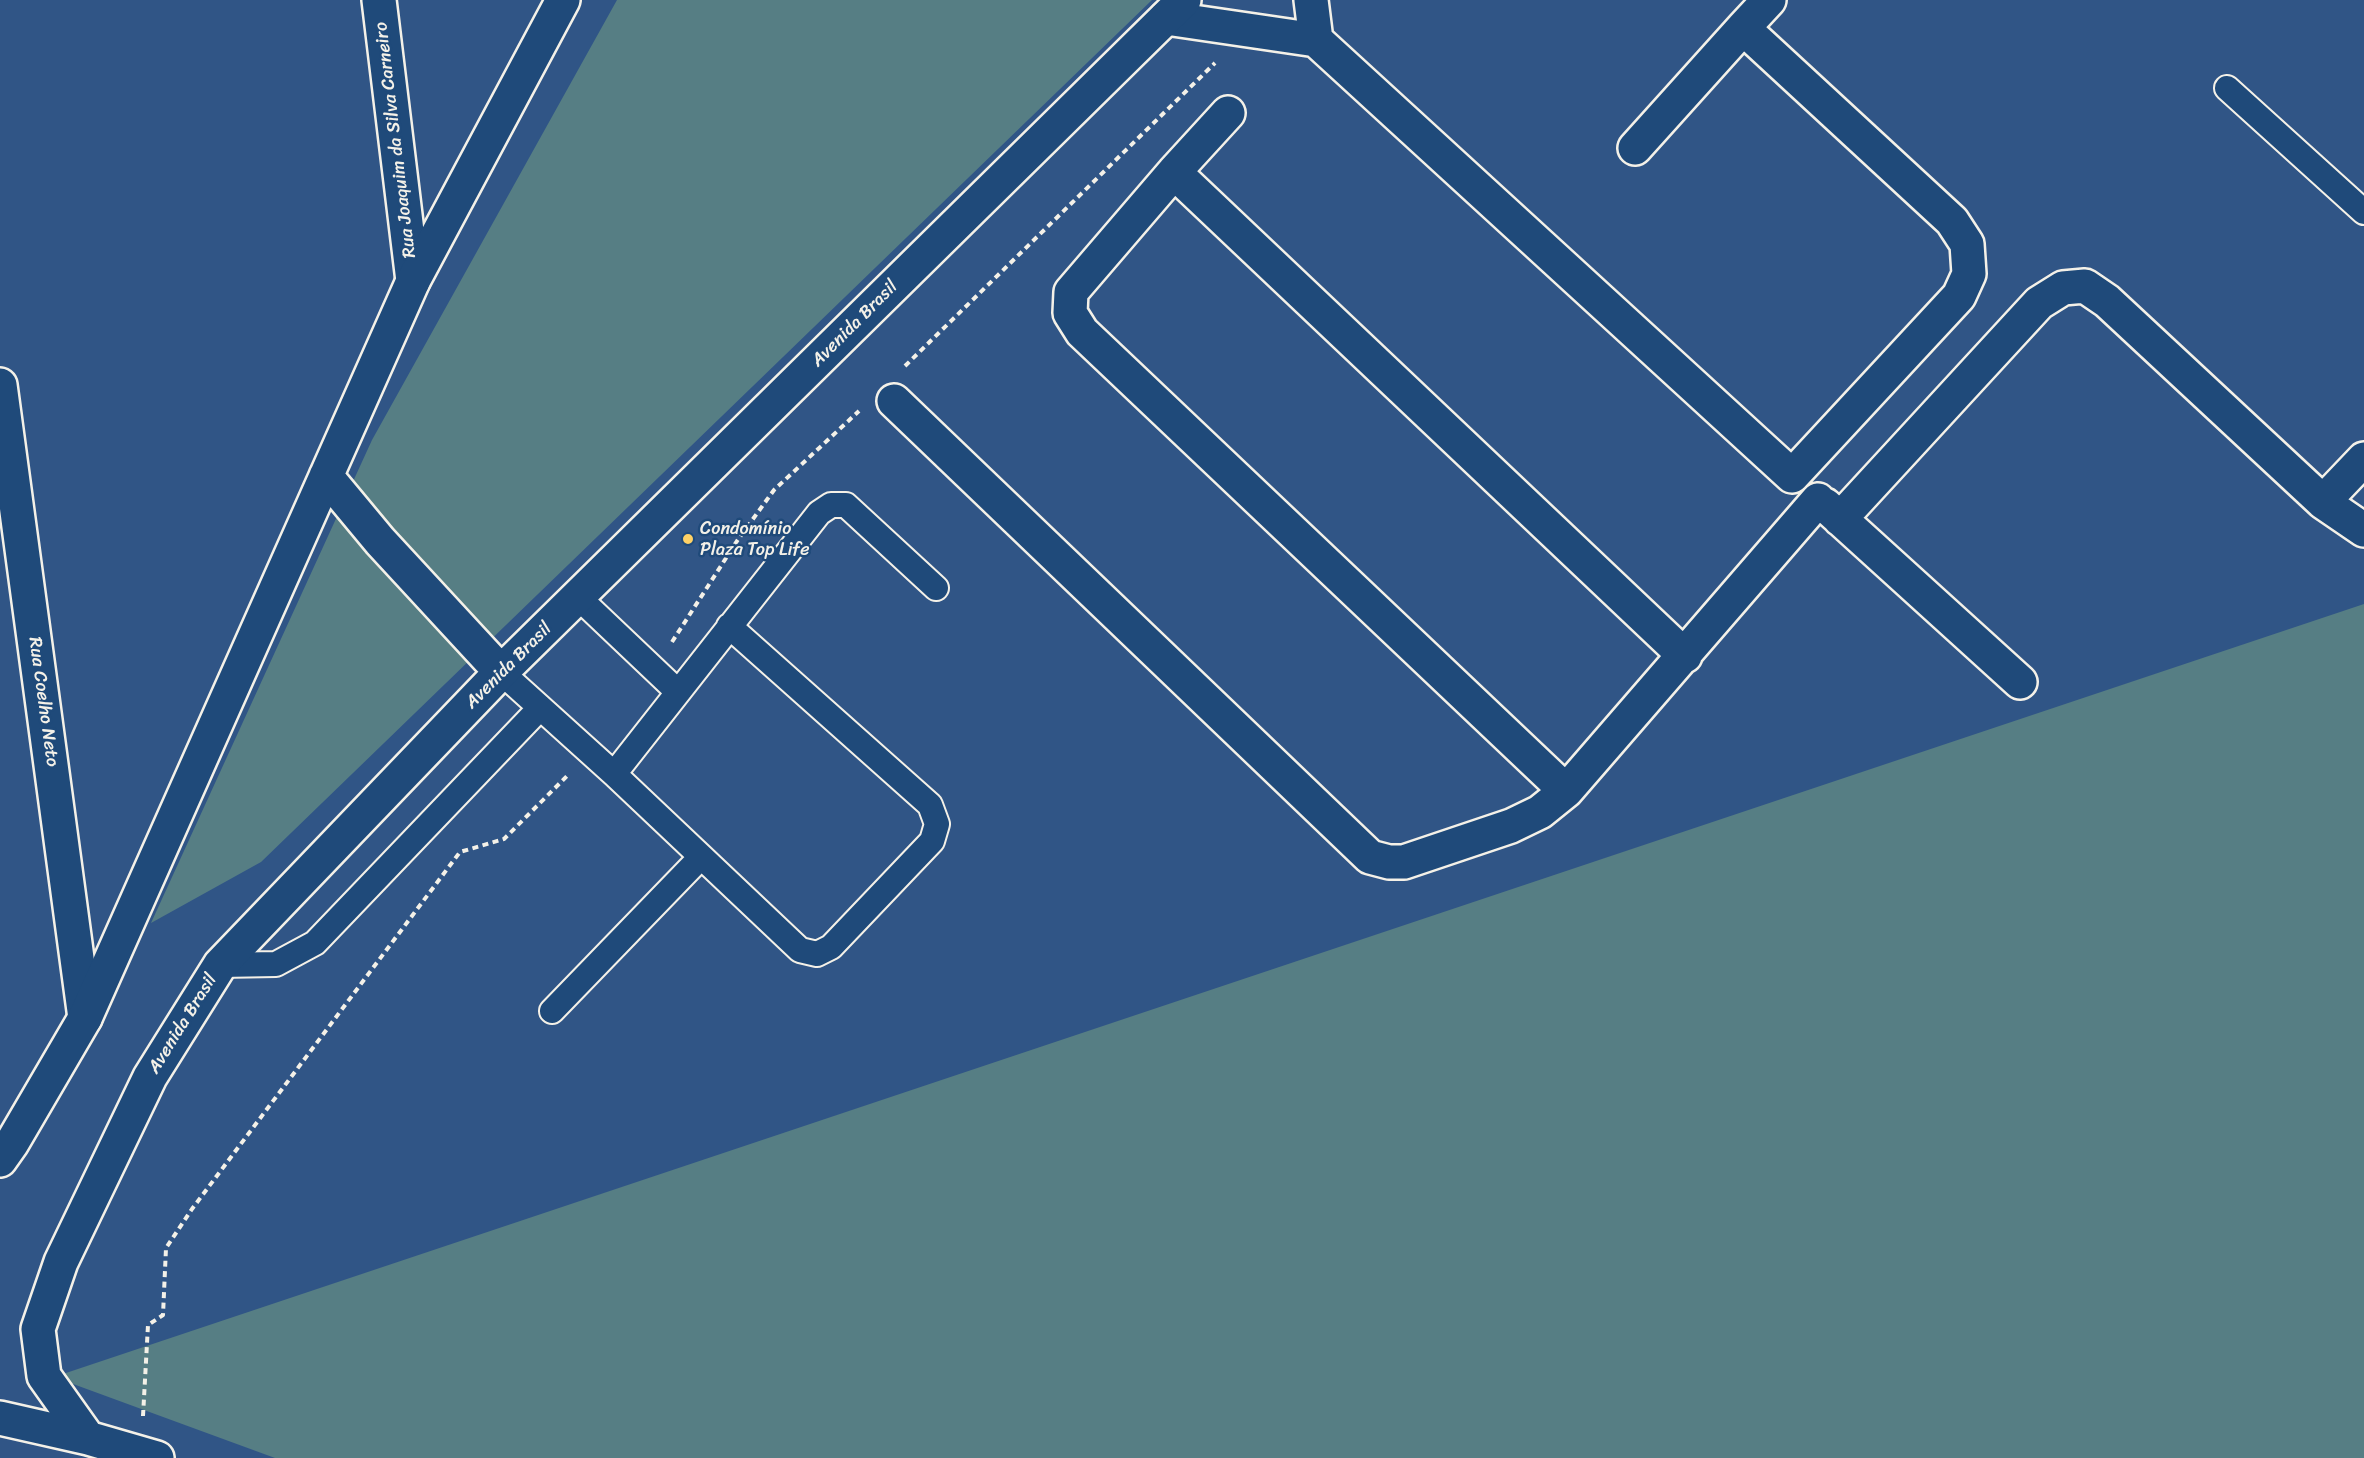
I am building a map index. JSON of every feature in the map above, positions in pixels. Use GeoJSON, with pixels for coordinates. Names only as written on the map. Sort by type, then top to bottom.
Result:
{"type":"FeatureCollection","features":[{"type":"Feature","properties":{"kind":"street","name":"Rua Joaquim da Silva Carneiro"},"geometry":{"type":"LineString","coordinates":[[379,0],[413,281]]}},
{"type":"Feature","properties":{"kind":"street"},"geometry":{"type":"LineString","coordinates":[[1,1157],[12,1143],[85,1018],[413,281],[563,0]]}},
{"type":"Feature","properties":{"kind":"street"},"geometry":{"type":"LineString","coordinates":[[1311,0],[1316,40]]}},
{"type":"Feature","properties":{"kind":"street"},"geometry":{"type":"LineString","coordinates":[[1635,148],[1769,0]]}},
{"type":"Feature","properties":{"kind":"street"},"geometry":{"type":"LineString","coordinates":[[1175,9],[1316,40],[2020,682]]}},
{"type":"Feature","properties":{"kind":"street","name":"Avenida Brasil"},"geometry":{"type":"LineString","coordinates":[[88,1438],[44,1376],[38,1329],[61,1262],[150,1077],[220,965],[501,672],[1175,9]]}},
{"type":"Feature","properties":{"kind":"street"},"geometry":{"type":"LineString","coordinates":[[1743,28],[1952,222],[1967,244],[1969,274],[1959,296],[1792,476]]}},
{"type":"Feature","properties":{"kind":"street"},"geometry":{"type":"LineString","coordinates":[[1228,113],[1071,292],[1071,313],[1082,332],[1566,791]]}},
{"type":"Feature","properties":{"kind":"street"},"geometry":{"type":"LineString","coordinates":[[1174,172],[1685,656]]}},
{"type":"Feature","properties":{"kind":"street"},"geometry":{"type":"LineString","coordinates":[[894,401],[1370,857],[1389,862],[1404,862],[1511,826],[1540,812],[1566,791],[1685,656],[1829,509],[2039,303],[2063,288],[2085,285],[2107,301],[2323,502],[2364,530]]}},
{"type":"Feature","properties":{"kind":"street","name":"Rua Coelho Neto"},"geometry":{"type":"LineString","coordinates":[[0,385],[85,1018]]}},
{"type":"Feature","properties":{"kind":"street"},"geometry":{"type":"LineString","coordinates":[[2323,502],[2364,459]]}},
{"type":"Feature","properties":{"kind":"street"},"geometry":{"type":"LineString","coordinates":[[326,476],[380,541],[501,672]]}},
{"type":"Feature","properties":{"kind":"street"},"geometry":{"type":"LineString","coordinates":[[0,1418],[88,1438],[157,1458]]}},
{"type":"Feature","properties":{"kind":"lane"},"geometry":{"type":"LineString","coordinates":[[2227,88],[2364,212]]}},
{"type":"Feature","properties":{"kind":"lane"},"geometry":{"type":"LineString","coordinates":[[614,774],[819,513],[831,505],[846,505],[936,588]]}},
{"type":"Feature","properties":{"kind":"lane"},"geometry":{"type":"LineString","coordinates":[[578,597],[677,691]]}},
{"type":"Feature","properties":{"kind":"lane"},"geometry":{"type":"LineString","coordinates":[[501,672],[614,774],[800,950],[816,954],[831,947],[932,841],[937,824],[930,804],[729,626]]}},
{"type":"Feature","properties":{"kind":"lane"},"geometry":{"type":"LineString","coordinates":[[220,965],[276,964],[315,943],[540,708]]}},
{"type":"Feature","properties":{"kind":"lane"},"geometry":{"type":"LineString","coordinates":[[552,1011],[701,857]]}},
{"type":"Feature","properties":{"kind":"green space"},"geometry":{"type":"Polygon","coordinates":[[[617,0],[1152,0],[261,862],[151,923],[372,440],[617,0]]]}},
{"type":"Feature","properties":{"kind":"green space"},"geometry":{"type":"Polygon","coordinates":[[[2364,604],[2364,1458],[275,1458],[54,1377],[2364,604]]]}},
{"type":"Feature","properties":{"kind":"place","name":"Condomínio Plaza Top Life"},"geometry":{"type":"Point","coordinates":[688,539]}}]}
